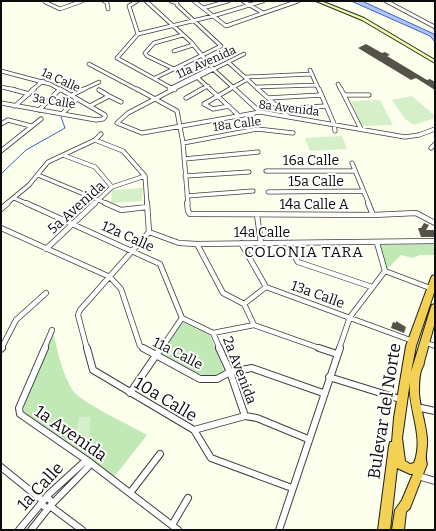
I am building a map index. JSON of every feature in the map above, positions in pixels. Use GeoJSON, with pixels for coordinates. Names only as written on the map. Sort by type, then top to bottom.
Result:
{"type":"FeatureCollection","features":[{"type":"Feature","properties":{"kind":"highway","name":"Bulevar del Norte"},"geometry":{"type":"LineString","coordinates":[[384,530],[406,356],[410,340],[435,277]]}},
{"type":"Feature","properties":{"kind":"highway"},"geometry":{"type":"LineString","coordinates":[[419,362],[416,371],[414,394],[423,438],[420,463],[417,468],[410,470],[400,464],[398,459],[397,438],[399,418],[411,346],[435,277]]}},
{"type":"Feature","properties":{"kind":"highway","name":"Bulevar del Norte"},"geometry":{"type":"LineString","coordinates":[[398,530],[401,510],[406,504],[421,470],[428,439],[426,422],[421,408],[418,391],[419,362],[435,307]]}},
{"type":"Feature","properties":{"kind":"main road"},"geometry":{"type":"LineString","coordinates":[[318,1],[358,16],[435,62]]}},
{"type":"Feature","properties":{"kind":"main road"},"geometry":{"type":"LineString","coordinates":[[325,1],[364,17],[435,59]]}},
{"type":"Feature","properties":{"kind":"main road"},"geometry":{"type":"LineString","coordinates":[[387,33],[411,44]]}},
{"type":"Feature","properties":{"kind":"street"},"geometry":{"type":"LineString","coordinates":[[57,8],[75,1]]}},
{"type":"Feature","properties":{"kind":"street"},"geometry":{"type":"LineString","coordinates":[[44,2],[57,8],[64,9],[82,1]]}},
{"type":"Feature","properties":{"kind":"street"},"geometry":{"type":"LineString","coordinates":[[104,1],[108,10]]}},
{"type":"Feature","properties":{"kind":"street"},"geometry":{"type":"LineString","coordinates":[[137,1],[128,6],[137,27],[138,34]]}},
{"type":"Feature","properties":{"kind":"street"},"geometry":{"type":"LineString","coordinates":[[146,1],[193,45],[213,69],[260,112]]}},
{"type":"Feature","properties":{"kind":"street"},"geometry":{"type":"LineString","coordinates":[[155,78],[221,46],[177,5],[177,3],[172,1]]}},
{"type":"Feature","properties":{"kind":"street"},"geometry":{"type":"LineString","coordinates":[[194,1],[226,26],[297,1]]}},
{"type":"Feature","properties":{"kind":"street"},"geometry":{"type":"LineString","coordinates":[[203,8],[219,2],[228,1]]}},
{"type":"Feature","properties":{"kind":"street"},"geometry":{"type":"LineString","coordinates":[[242,1],[263,13]]}},
{"type":"Feature","properties":{"kind":"street"},"geometry":{"type":"LineString","coordinates":[[173,89],[117,58],[138,34],[213,16],[263,1]]}},
{"type":"Feature","properties":{"kind":"street"},"geometry":{"type":"LineString","coordinates":[[386,1],[435,27]]}},
{"type":"Feature","properties":{"kind":"street"},"geometry":{"type":"LineString","coordinates":[[174,69],[146,56],[145,53],[154,43],[183,35]]}},
{"type":"Feature","properties":{"kind":"street"},"geometry":{"type":"LineString","coordinates":[[174,51],[193,45]]}},
{"type":"Feature","properties":{"kind":"street","name":"11a Avenida"},"geometry":{"type":"LineString","coordinates":[[173,89],[228,61],[247,78]]}},
{"type":"Feature","properties":{"kind":"street"},"geometry":{"type":"LineString","coordinates":[[89,64],[177,110],[183,143],[187,196],[253,191]]}},
{"type":"Feature","properties":{"kind":"street","name":"11a Avenida"},"geometry":{"type":"LineString","coordinates":[[117,123],[128,113],[167,93],[167,91],[198,78],[213,69]]}},
{"type":"Feature","properties":{"kind":"street","name":"1a Calle"},"geometry":{"type":"LineString","coordinates":[[1,71],[43,82],[60,89],[105,115],[103,118]]}},
{"type":"Feature","properties":{"kind":"street"},"geometry":{"type":"LineString","coordinates":[[228,106],[213,109],[204,104],[233,88],[247,78],[311,72],[334,124],[335,131]]}},
{"type":"Feature","properties":{"kind":"street"},"geometry":{"type":"LineString","coordinates":[[198,78],[238,115]]}},
{"type":"Feature","properties":{"kind":"street"},"geometry":{"type":"LineString","coordinates":[[247,78],[289,117]]}},
{"type":"Feature","properties":{"kind":"street"},"geometry":{"type":"LineString","coordinates":[[15,106],[43,82]]}},
{"type":"Feature","properties":{"kind":"street"},"geometry":{"type":"LineString","coordinates":[[72,95],[99,82]]}},
{"type":"Feature","properties":{"kind":"street"},"geometry":{"type":"LineString","coordinates":[[257,87],[317,84]]}},
{"type":"Feature","properties":{"kind":"street"},"geometry":{"type":"LineString","coordinates":[[338,84],[360,129]]}},
{"type":"Feature","properties":{"kind":"street"},"geometry":{"type":"LineString","coordinates":[[186,98],[208,86]]}},
{"type":"Feature","properties":{"kind":"street"},"geometry":{"type":"LineString","coordinates":[[1,87],[29,94]]}},
{"type":"Feature","properties":{"kind":"street"},"geometry":{"type":"LineString","coordinates":[[39,110],[60,89]]}},
{"type":"Feature","properties":{"kind":"street"},"geometry":{"type":"LineString","coordinates":[[99,90],[121,102]]}},
{"type":"Feature","properties":{"kind":"street"},"geometry":{"type":"LineString","coordinates":[[268,98],[321,95]]}},
{"type":"Feature","properties":{"kind":"street"},"geometry":{"type":"LineString","coordinates":[[344,95],[369,95]]}},
{"type":"Feature","properties":{"kind":"street"},"geometry":{"type":"LineString","coordinates":[[90,106],[109,96]]}},
{"type":"Feature","properties":{"kind":"street"},"geometry":{"type":"LineString","coordinates":[[63,113],[77,99]]}},
{"type":"Feature","properties":{"kind":"street","name":"3a Calle"},"geometry":{"type":"LineString","coordinates":[[1,104],[63,113],[96,120],[103,118]]}},
{"type":"Feature","properties":{"kind":"street"},"geometry":{"type":"LineString","coordinates":[[281,109],[325,106]]}},
{"type":"Feature","properties":{"kind":"street","name":"8a Avenida"},"geometry":{"type":"LineString","coordinates":[[117,123],[142,133],[260,112],[405,137],[413,137],[435,129]]}},
{"type":"Feature","properties":{"kind":"street"},"geometry":{"type":"LineString","coordinates":[[1,151],[41,119]]}},
{"type":"Feature","properties":{"kind":"street"},"geometry":{"type":"LineString","coordinates":[[1,124],[6,120],[31,126]]}},
{"type":"Feature","properties":{"kind":"street","name":"18a Calle"},"geometry":{"type":"LineString","coordinates":[[183,143],[257,129],[293,133]]}},
{"type":"Feature","properties":{"kind":"street"},"geometry":{"type":"LineString","coordinates":[[430,131],[435,134]]}},
{"type":"Feature","properties":{"kind":"street"},"geometry":{"type":"LineString","coordinates":[[1,209],[30,185],[45,164],[95,140],[101,134]]}},
{"type":"Feature","properties":{"kind":"street"},"geometry":{"type":"LineString","coordinates":[[95,140],[123,151],[145,176],[149,232],[110,278]]}},
{"type":"Feature","properties":{"kind":"street"},"geometry":{"type":"LineString","coordinates":[[431,148],[435,144]]}},
{"type":"Feature","properties":{"kind":"street"},"geometry":{"type":"LineString","coordinates":[[184,159],[258,152]]}},
{"type":"Feature","properties":{"kind":"street"},"geometry":{"type":"LineString","coordinates":[[63,155],[95,167],[112,187]]}},
{"type":"Feature","properties":{"kind":"street"},"geometry":{"type":"LineString","coordinates":[[352,163],[373,214]]}},
{"type":"Feature","properties":{"kind":"street","name":"16a Calle"},"geometry":{"type":"LineString","coordinates":[[266,171],[355,171]]}},
{"type":"Feature","properties":{"kind":"street"},"geometry":{"type":"LineString","coordinates":[[185,176],[249,172]]}},
{"type":"Feature","properties":{"kind":"street"},"geometry":{"type":"LineString","coordinates":[[38,175],[121,210],[147,207]]}},
{"type":"Feature","properties":{"kind":"street","name":"5a Avenida"},"geometry":{"type":"LineString","coordinates":[[46,249],[112,187],[145,176]]}},
{"type":"Feature","properties":{"kind":"street","name":"15a Calle"},"geometry":{"type":"LineString","coordinates":[[268,192],[363,192]]}},
{"type":"Feature","properties":{"kind":"street","name":"14a Calle A"},"geometry":{"type":"LineString","coordinates":[[187,196],[188,211],[190,214],[257,215],[416,213],[435,223]]}},
{"type":"Feature","properties":{"kind":"street","name":"12a Calle"},"geometry":{"type":"LineString","coordinates":[[14,198],[161,265],[182,318]]}},
{"type":"Feature","properties":{"kind":"street"},"geometry":{"type":"LineString","coordinates":[[257,215],[261,243]]}},
{"type":"Feature","properties":{"kind":"street","name":"11a Calle"},"geometry":{"type":"LineString","coordinates":[[1,228],[110,278],[122,289],[140,346],[200,379],[217,378],[230,372],[252,368],[323,393]]}},
{"type":"Feature","properties":{"kind":"street","name":"14a Calle"},"geometry":{"type":"LineString","coordinates":[[149,232],[179,243],[197,244],[377,243],[435,241]]}},
{"type":"Feature","properties":{"kind":"street"},"geometry":{"type":"LineString","coordinates":[[287,243],[298,262],[372,287]]}},
{"type":"Feature","properties":{"kind":"street"},"geometry":{"type":"LineString","coordinates":[[377,243],[385,271]]}},
{"type":"Feature","properties":{"kind":"street"},"geometry":{"type":"LineString","coordinates":[[197,244],[223,293],[244,304],[266,287],[241,244]]}},
{"type":"Feature","properties":{"kind":"street"},"geometry":{"type":"LineString","coordinates":[[279,530],[323,393],[350,317],[385,271]]}},
{"type":"Feature","properties":{"kind":"street"},"geometry":{"type":"LineString","coordinates":[[385,271],[430,288]]}},
{"type":"Feature","properties":{"kind":"street","name":"10a Calle"},"geometry":{"type":"LineString","coordinates":[[110,278],[80,310],[78,315],[93,370],[194,430],[211,458],[292,488]]}},
{"type":"Feature","properties":{"kind":"street","name":"13a Calle"},"geometry":{"type":"LineString","coordinates":[[266,287],[410,340]]}},
{"type":"Feature","properties":{"kind":"street"},"geometry":{"type":"LineString","coordinates":[[1,349],[16,320],[46,293]]}},
{"type":"Feature","properties":{"kind":"street","name":"2a Avenida"},"geometry":{"type":"LineString","coordinates":[[244,304],[254,325]]}},
{"type":"Feature","properties":{"kind":"street"},"geometry":{"type":"LineString","coordinates":[[130,393],[182,318],[213,333],[254,325],[337,354]]}},
{"type":"Feature","properties":{"kind":"street","name":"1a Avenida"},"geometry":{"type":"LineString","coordinates":[[52,330],[18,411],[20,414],[88,461],[178,530]]}},
{"type":"Feature","properties":{"kind":"street","name":"2a Avenida"},"geometry":{"type":"LineString","coordinates":[[213,333],[230,372],[245,416]]}},
{"type":"Feature","properties":{"kind":"street"},"geometry":{"type":"LineString","coordinates":[[424,342],[435,346]]}},
{"type":"Feature","properties":{"kind":"street"},"geometry":{"type":"LineString","coordinates":[[329,377],[400,399]]}},
{"type":"Feature","properties":{"kind":"street"},"geometry":{"type":"LineString","coordinates":[[421,408],[435,411]]}},
{"type":"Feature","properties":{"kind":"street"},"geometry":{"type":"LineString","coordinates":[[194,430],[245,416],[257,418],[308,438]]}},
{"type":"Feature","properties":{"kind":"street"},"geometry":{"type":"LineString","coordinates":[[130,493],[160,454]]}},
{"type":"Feature","properties":{"kind":"street","name":"1a Calle"},"geometry":{"type":"LineString","coordinates":[[19,530],[49,494],[83,462],[88,461],[88,467],[50,506],[31,530]]}},
{"type":"Feature","properties":{"kind":"street"},"geometry":{"type":"LineString","coordinates":[[1,467],[43,501],[43,507],[46,508],[50,506],[82,530]]}},
{"type":"Feature","properties":{"kind":"street"},"geometry":{"type":"LineString","coordinates":[[418,476],[435,481]]}},
{"type":"Feature","properties":{"kind":"street"},"geometry":{"type":"LineString","coordinates":[[172,525],[188,498]]}},
{"type":"Feature","properties":{"kind":"green space"},"geometry":{"type":"Polygon","coordinates":[[[412,96],[435,116],[435,118],[414,125],[405,119],[392,100],[412,96]]]}},
{"type":"Feature","properties":{"kind":"green space"},"geometry":{"type":"Polygon","coordinates":[[[380,100],[393,125],[362,126],[351,101],[380,100]]]}},
{"type":"Feature","properties":{"kind":"green space"},"geometry":{"type":"Polygon","coordinates":[[[342,136],[347,149],[310,151],[305,138],[342,136]]]}},
{"type":"Feature","properties":{"kind":"green space"},"geometry":{"type":"Polygon","coordinates":[[[143,188],[142,201],[111,203],[112,190],[143,188]]]}},
{"type":"Feature","properties":{"kind":"green space"},"geometry":{"type":"Polygon","coordinates":[[[435,244],[435,255],[420,255],[412,258],[401,255],[386,270],[379,245],[435,244]]]}},
{"type":"Feature","properties":{"kind":"green space"},"geometry":{"type":"Polygon","coordinates":[[[182,322],[210,335],[224,371],[212,376],[207,376],[186,368],[159,354],[182,322]]]}},
{"type":"Feature","properties":{"kind":"green space"},"geometry":{"type":"Polygon","coordinates":[[[53,333],[63,370],[73,391],[96,408],[147,435],[114,477],[24,412],[24,403],[53,333]]]}},
{"type":"Feature","properties":{"kind":"green space"},"geometry":{"type":"Polygon","coordinates":[[[79,417],[91,417],[89,439],[76,439],[79,417]]]}},
{"type":"Feature","properties":{"kind":"water"},"geometry":{"type":"Polygon","coordinates":[[[351,1],[362,1],[434,34],[435,42],[430,36],[351,1]]]}},
{"type":"Feature","properties":{"kind":"building"},"geometry":{"type":"Polygon","coordinates":[[[366,44],[382,53],[385,52],[390,55],[387,56],[427,80],[430,79],[435,82],[435,90],[416,78],[411,80],[358,48],[366,44]]]}},
{"type":"Feature","properties":{"kind":"building"},"geometry":{"type":"Polygon","coordinates":[[[424,223],[429,225],[426,230],[435,230],[435,237],[421,237],[418,228],[421,228],[424,223]]]}},
{"type":"Feature","properties":{"kind":"building"},"geometry":{"type":"Polygon","coordinates":[[[396,321],[406,327],[404,333],[391,328],[393,322],[396,323],[396,321]]]}},
{"type":"Feature","properties":{"kind":"waterway"},"geometry":{"type":"LineString","coordinates":[[1,174],[26,150],[65,128],[61,117]]}},
{"type":"Feature","properties":{"kind":"district","name":"COLONIA TARA"},"geometry":{"type":"Point","coordinates":[304,252]}}]}
